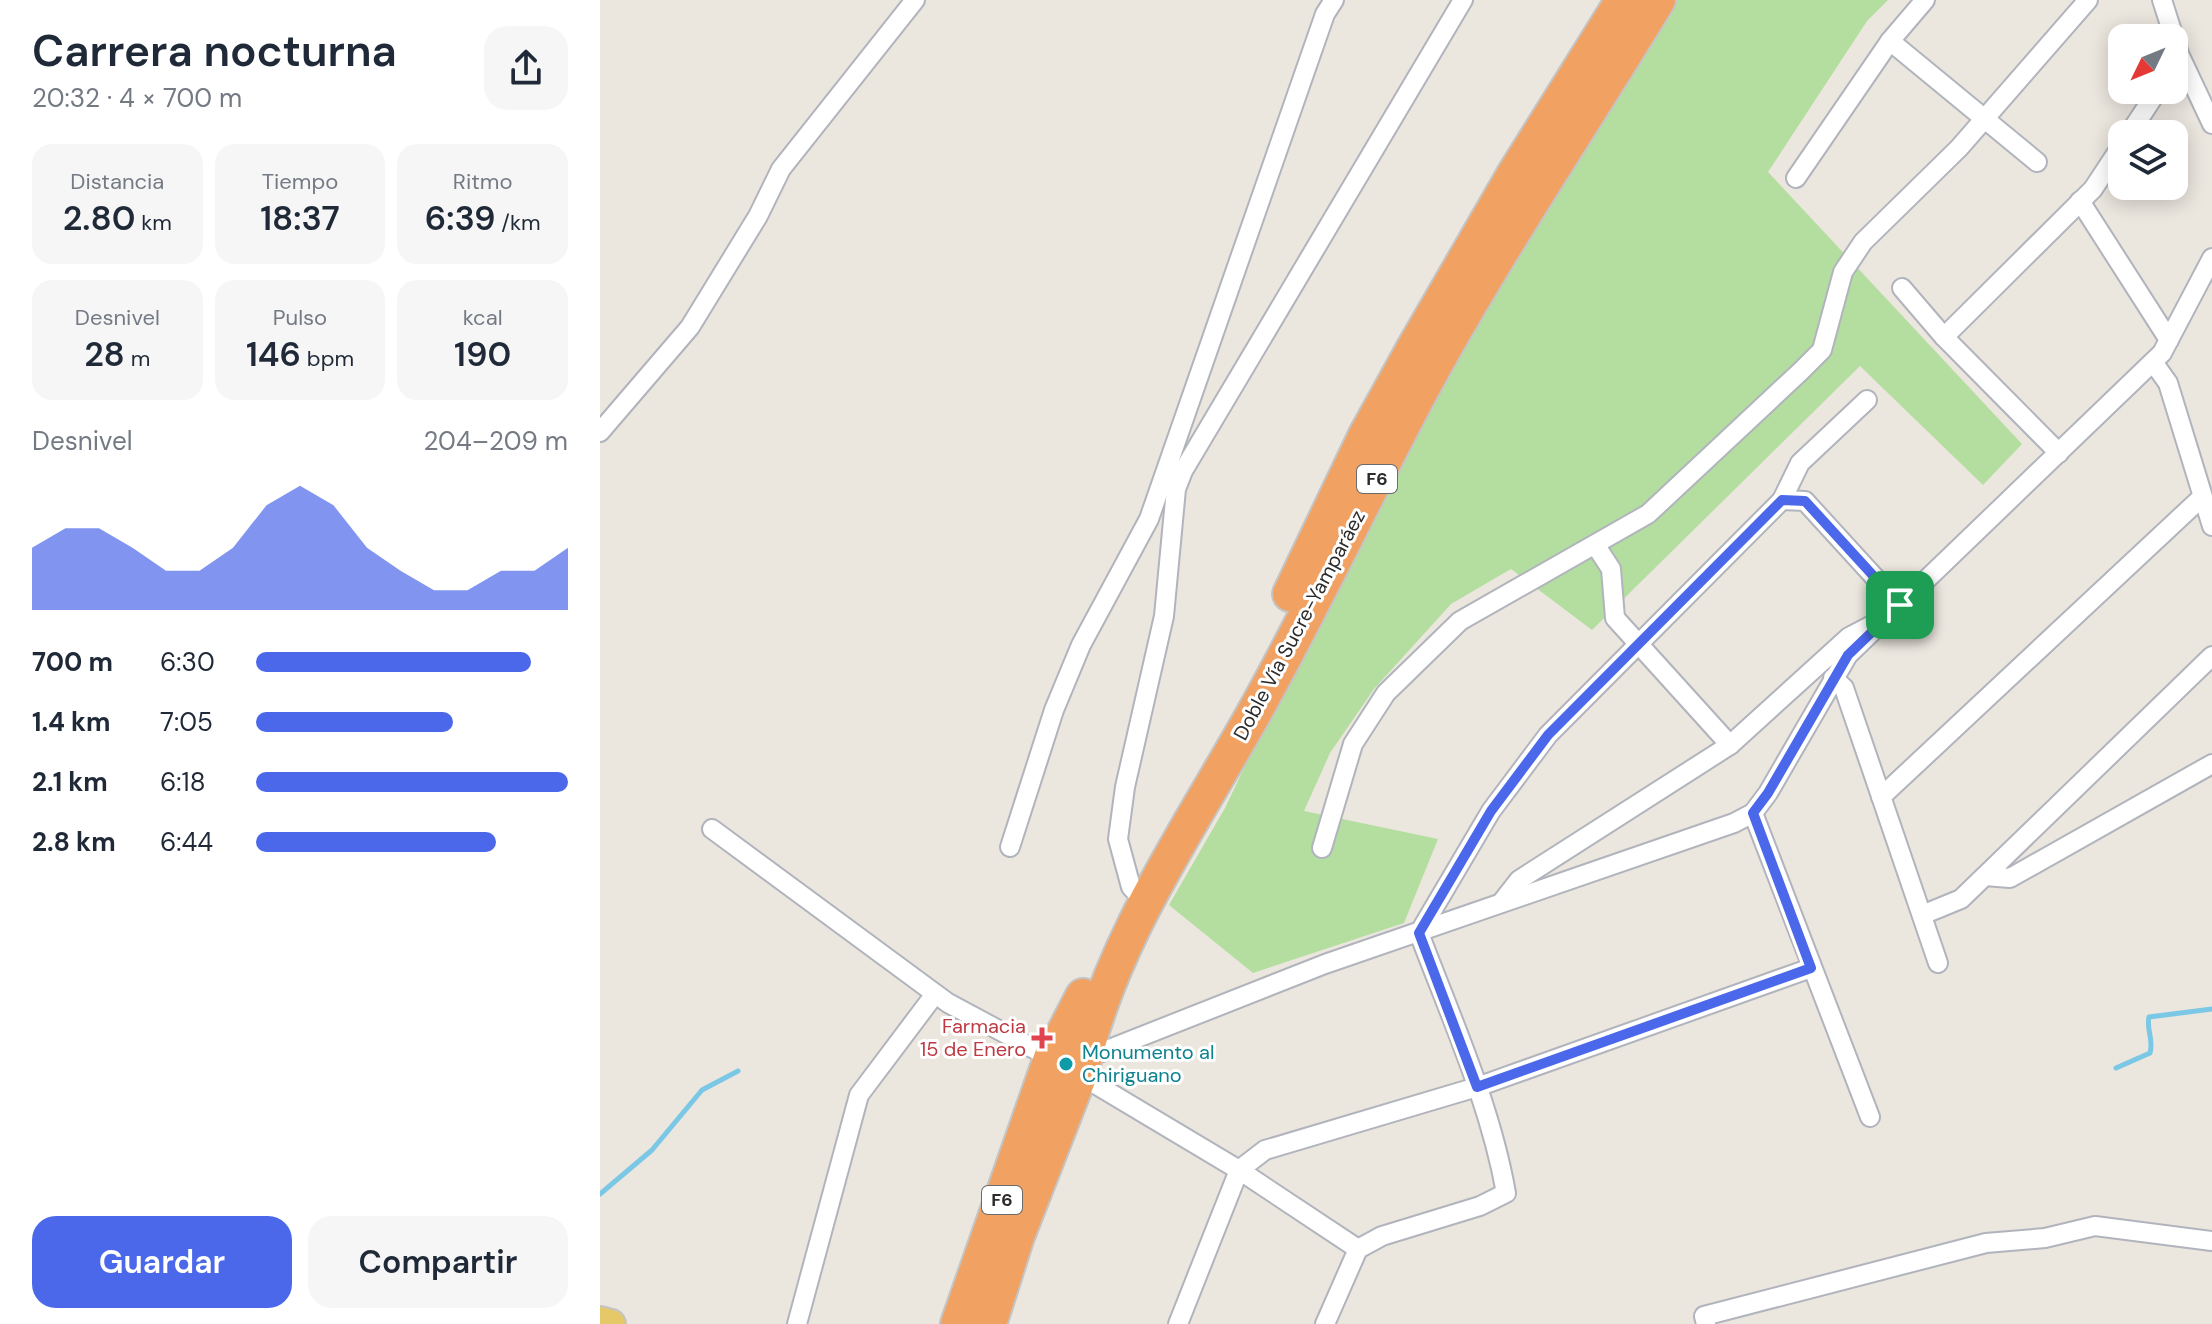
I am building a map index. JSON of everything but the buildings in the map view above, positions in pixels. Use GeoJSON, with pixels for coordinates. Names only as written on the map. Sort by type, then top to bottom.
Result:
{"type":"FeatureCollection","features":[{"type":"Feature","properties":{"kind":"highway","name":"Doble Vía Sucre-Yamparáez"},"geometry":{"type":"LineString","coordinates":[[958,1324],[1139,896],[1303,571],[1366,435],[1515,173],[1623,0]]}},
{"type":"Feature","properties":{"kind":"highway","name":"Doble Vía Sucre-Yamparáez"},"geometry":{"type":"LineString","coordinates":[[1139,896],[1165,865],[1255,712],[1425,384],[1528,207],[1658,0]]}},
{"type":"Feature","properties":{"kind":"highway","name":"Doble Vía Sucre-Yamparáez"},"geometry":{"type":"LineString","coordinates":[[989,1324],[1068,1065]]}},
{"type":"Feature","properties":{"kind":"main road"},"geometry":{"type":"LineString","coordinates":[[600,1321],[611,1324]]}},
{"type":"Feature","properties":{"kind":"street"},"geometry":{"type":"LineString","coordinates":[[600,432],[690,327],[758,216],[781,169],[915,0]]}},
{"type":"Feature","properties":{"kind":"street"},"geometry":{"type":"LineString","coordinates":[[1010,847],[1065,683],[1081,645],[1169,484],[1271,159],[1325,14],[1334,0]]}},
{"type":"Feature","properties":{"kind":"street"},"geometry":{"type":"LineString","coordinates":[[1139,896],[1118,839],[1125,787],[1164,616],[1169,484],[1183,471],[1463,0]]}},
{"type":"Feature","properties":{"kind":"street"},"geometry":{"type":"LineString","coordinates":[[1796,178],[1890,41],[1925,0]]}},
{"type":"Feature","properties":{"kind":"street"},"geometry":{"type":"LineString","coordinates":[[1322,848],[1353,744],[1386,693],[1460,621],[1648,514],[1822,350],[1843,272],[1863,242],[1985,119],[2088,0]]}},
{"type":"Feature","properties":{"kind":"street"},"geometry":{"type":"LineString","coordinates":[[2162,0],[2168,24]]}},
{"type":"Feature","properties":{"kind":"street"},"geometry":{"type":"LineString","coordinates":[[1890,41],[2037,162]]}},
{"type":"Feature","properties":{"kind":"street"},"geometry":{"type":"LineString","coordinates":[[2188,81],[2212,124]]}},
{"type":"Feature","properties":{"kind":"street"},"geometry":{"type":"LineString","coordinates":[[1944,337],[2093,189],[2108,166]]}},
{"type":"Feature","properties":{"kind":"street"},"geometry":{"type":"LineString","coordinates":[[2080,201],[2169,340]]}},
{"type":"Feature","properties":{"kind":"street"},"geometry":{"type":"LineString","coordinates":[[1068,1065],[1325,964],[1734,823],[1753,813],[1768,793],[1848,655],[2153,362],[2169,340],[2212,258]]}},
{"type":"Feature","properties":{"kind":"street"},"geometry":{"type":"LineString","coordinates":[[1902,288],[1944,337],[2059,453]]}},
{"type":"Feature","properties":{"kind":"street"},"geometry":{"type":"LineString","coordinates":[[2153,362],[2168,383],[2212,526]]}},
{"type":"Feature","properties":{"kind":"street"},"geometry":{"type":"LineString","coordinates":[[1419,933],[1491,811],[1548,735],[1782,500],[1800,463],[1867,400]]}},
{"type":"Feature","properties":{"kind":"street"},"geometry":{"type":"LineString","coordinates":[[1881,797],[2201,498]]}},
{"type":"Feature","properties":{"kind":"street"},"geometry":{"type":"LineString","coordinates":[[1782,500],[1805,501],[1896,610]]}},
{"type":"Feature","properties":{"kind":"street"},"geometry":{"type":"LineString","coordinates":[[1596,546],[1611,569],[1615,618],[1637,646],[1730,745]]}},
{"type":"Feature","properties":{"kind":"street"},"geometry":{"type":"LineString","coordinates":[[1500,905],[1519,880],[1730,745],[1849,637],[1896,610]]}},
{"type":"Feature","properties":{"kind":"street"},"geometry":{"type":"LineString","coordinates":[[1922,915],[1961,899],[2212,656]]}},
{"type":"Feature","properties":{"kind":"street"},"geometry":{"type":"LineString","coordinates":[[1833,678],[1844,688],[1938,963]]}},
{"type":"Feature","properties":{"kind":"street"},"geometry":{"type":"LineString","coordinates":[[1985,876],[2010,878],[2212,764]]}},
{"type":"Feature","properties":{"kind":"street"},"geometry":{"type":"LineString","coordinates":[[1753,813],[1870,1117]]}},
{"type":"Feature","properties":{"kind":"street"},"geometry":{"type":"LineString","coordinates":[[712,829],[935,994],[1068,1065],[1239,1170],[1358,1249]]}},
{"type":"Feature","properties":{"kind":"street"},"geometry":{"type":"LineString","coordinates":[[1325,1324],[1358,1249],[1382,1236],[1480,1206],[1506,1193],[1499,1154],[1477,1087],[1419,933]]}},
{"type":"Feature","properties":{"kind":"street"},"geometry":{"type":"LineString","coordinates":[[1178,1324],[1239,1170],[1265,1150],[1477,1087],[1811,968]]}},
{"type":"Feature","properties":{"kind":"street"},"geometry":{"type":"LineString","coordinates":[[797,1324],[859,1095],[935,994]]}},
{"type":"Feature","properties":{"kind":"street"},"geometry":{"type":"LineString","coordinates":[[1706,1324],[1704,1316],[1986,1243],[2045,1238],[2095,1226],[2212,1241]]}},
{"type":"Feature","properties":{"kind":"green space"},"geometry":{"type":"Polygon","coordinates":[[[1654,0],[1888,0],[1867,21],[1768,172],[2022,444],[1983,485],[1860,366],[1592,630],[1511,569],[1451,604],[1374,689],[1330,753],[1304,811],[1438,839],[1404,923],[1253,973],[1169,905],[1225,808],[1278,697],[1340,553],[1654,0]]]}},
{"type":"Feature","properties":{"kind":"waterway"},"geometry":{"type":"LineString","coordinates":[[2116,1068],[2150,1053],[2149,1017],[2212,1009]]}},
{"type":"Feature","properties":{"kind":"waterway"},"geometry":{"type":"LineString","coordinates":[[600,1194],[652,1150],[702,1090],[738,1071]]}},
{"type":"Feature","properties":{"kind":"place","name":"Farmacia 15 de Enero"},"geometry":{"type":"Point","coordinates":[1042,1038]}},
{"type":"Feature","properties":{"kind":"place","name":"Monumento al Chiriguano"},"geometry":{"type":"Point","coordinates":[1066,1064]}},
{"type":"Feature","properties":{"kind":"route"},"geometry":{"type":"LineString","coordinates":[[1782,500],[1805,501],[1900,605],[1848,655],[1768,793],[1753,813],[1811,968],[1477,1087],[1419,933],[1491,811],[1548,735],[1782,500]]}}]}
